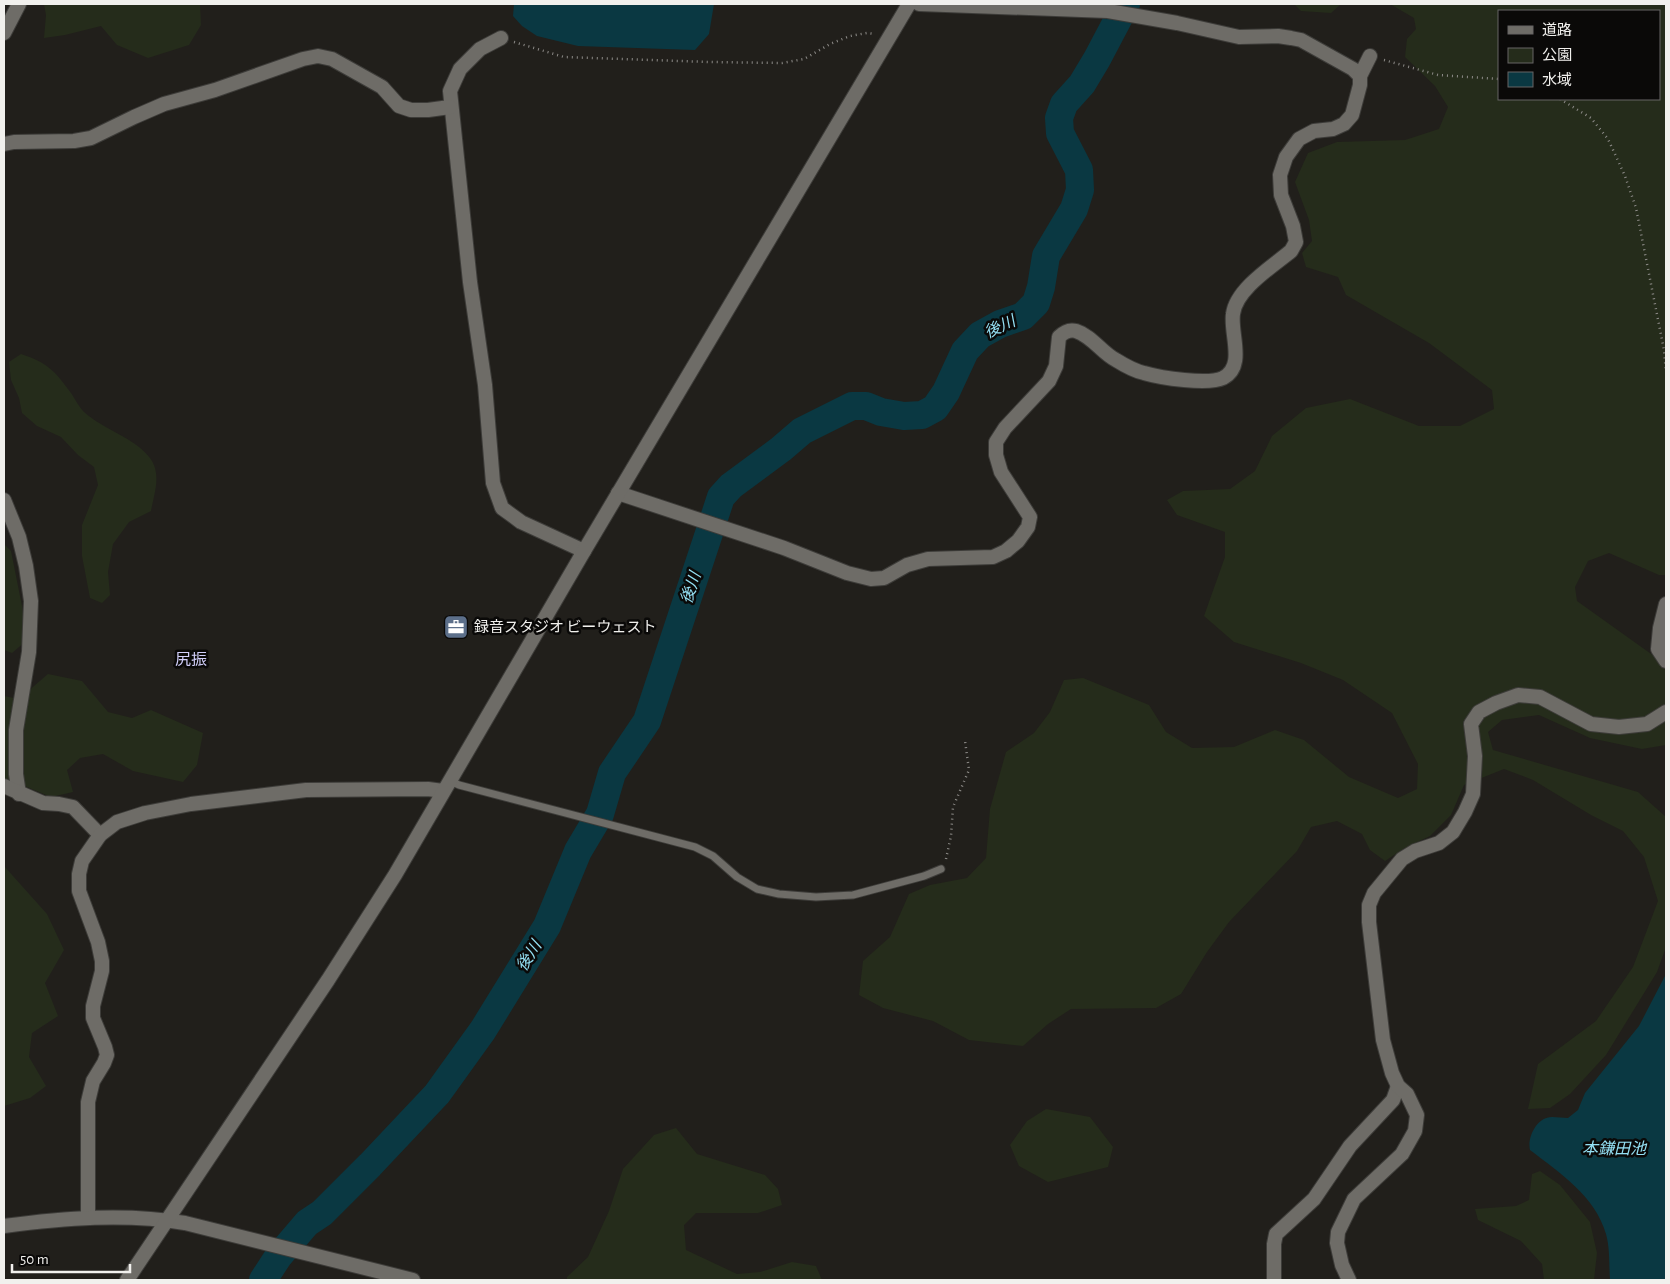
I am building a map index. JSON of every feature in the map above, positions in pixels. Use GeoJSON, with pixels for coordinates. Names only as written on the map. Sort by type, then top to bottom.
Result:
{"type":"FeatureCollection","features":[{"type":"Feature","properties":{"kind":"street"},"geometry":{"type":"LineString","coordinates":[[4,33],[19,4]]}},
{"type":"Feature","properties":{"kind":"street"},"geometry":{"type":"LineString","coordinates":[[127,1280],[328,980],[395,875],[618,493],[909,4]]}},
{"type":"Feature","properties":{"kind":"street"},"geometry":{"type":"LineString","coordinates":[[919,4],[1122,13],[1194,26],[1239,37],[1278,36],[1301,40],[1353,69],[1360,76]]}},
{"type":"Feature","properties":{"kind":"street"},"geometry":{"type":"LineString","coordinates":[[501,38],[480,49],[460,69],[450,91],[450,107],[470,282],[485,385],[493,483],[502,508],[521,522],[584,551]]}},
{"type":"Feature","properties":{"kind":"street"},"geometry":{"type":"LineString","coordinates":[[4,144],[14,142],[74,141],[91,138],[134,116],[164,104],[215,90],[302,59],[318,56],[332,59],[382,87],[399,106],[411,110],[450,107]]}},
{"type":"Feature","properties":{"kind":"street"},"geometry":{"type":"LineString","coordinates":[[618,493],[784,548],[847,573],[871,579],[884,578],[908,565],[928,559],[993,556],[1006,551],[1018,541],[1028,527],[1030,517],[1001,472],[996,455],[996,442],[1005,428],[1049,381],[1056,366],[1059,337],[1065,331],[1075,331],[1086,336],[1115,360],[1143,373],[1174,379],[1210,381],[1224,378],[1233,369],[1236,361],[1233,313],[1238,297],[1291,251],[1296,242],[1293,226],[1281,194],[1280,174],[1286,157],[1299,139],[1314,131],[1334,128],[1344,124],[1352,115],[1360,85],[1360,76],[1370,56]]}},
{"type":"Feature","properties":{"kind":"street"},"geometry":{"type":"LineString","coordinates":[[4,500],[19,537],[26,566],[31,601],[29,652],[16,730],[16,774],[19,794]]}},
{"type":"Feature","properties":{"kind":"street"},"geometry":{"type":"LineString","coordinates":[[1666,604],[1660,628],[1658,649],[1666,661]]}},
{"type":"Feature","properties":{"kind":"street"},"geometry":{"type":"LineString","coordinates":[[1349,1280],[1342,1265],[1337,1243],[1338,1232],[1354,1199],[1402,1154],[1415,1131],[1417,1116],[1407,1094],[1398,1086],[1392,1073],[1383,1040],[1369,922],[1369,905],[1374,893],[1402,859],[1415,851],[1438,843],[1453,832],[1473,794],[1475,756],[1471,724],[1479,712],[1496,702],[1518,695],[1540,697],[1591,724],[1619,727],[1646,724],[1666,712]]}},
{"type":"Feature","properties":{"kind":"street"},"geometry":{"type":"LineString","coordinates":[[4,786],[43,803],[72,807],[100,835]]}},
{"type":"Feature","properties":{"kind":"street"},"geometry":{"type":"LineString","coordinates":[[88,1218],[88,1102],[93,1081],[107,1056],[93,1018],[93,1006],[102,971],[102,961],[98,942],[79,891],[79,874],[82,861],[100,835],[117,822],[145,813],[192,804],[306,790],[419,789],[446,786]]}},
{"type":"Feature","properties":{"kind":"street"},"geometry":{"type":"LineString","coordinates":[[1274,1280],[1274,1244],[1276,1234],[1314,1199],[1350,1146],[1393,1100],[1398,1086]]}},
{"type":"Feature","properties":{"kind":"street"},"geometry":{"type":"LineString","coordinates":[[4,1226],[56,1219],[88,1218],[185,1222],[413,1280]]}},
{"type":"Feature","properties":{"kind":"lane"},"geometry":{"type":"LineString","coordinates":[[446,786],[460,785],[696,847],[713,856],[737,877],[757,889],[779,894],[816,897],[853,895],[924,876],[941,869]]}},
{"type":"Feature","properties":{"kind":"path"},"geometry":{"type":"LineString","coordinates":[[501,38],[564,56],[663,61],[782,62],[804,59],[830,44],[850,36],[867,33],[889,37]]}},
{"type":"Feature","properties":{"kind":"path"},"geometry":{"type":"LineString","coordinates":[[1370,56],[1438,75],[1498,80]]}},
{"type":"Feature","properties":{"kind":"path"},"geometry":{"type":"LineString","coordinates":[[1562,100],[1591,118],[1608,139],[1625,176],[1636,208],[1664,350],[1666,372]]}},
{"type":"Feature","properties":{"kind":"path"},"geometry":{"type":"LineString","coordinates":[[941,869],[946,859],[951,836],[953,807],[969,770],[965,741]]}},
{"type":"Feature","properties":{"kind":"green space"},"geometry":{"type":"Polygon","coordinates":[[[44,4],[200,4],[201,25],[189,45],[148,58],[117,45],[101,26],[44,38],[46,15],[44,4]]]}},
{"type":"Feature","properties":{"kind":"green space"},"geometry":{"type":"Polygon","coordinates":[[[1294,4],[1341,4],[1331,13],[1301,11],[1294,4]]]}},
{"type":"Feature","properties":{"kind":"green space"},"geometry":{"type":"Polygon","coordinates":[[[1390,4],[1666,4],[1666,575],[1659,575],[1609,553],[1588,561],[1575,587],[1577,601],[1654,656],[1666,668],[1666,745],[1642,749],[1590,738],[1539,715],[1502,720],[1488,732],[1493,750],[1638,792],[1666,817],[1666,947],[1657,972],[1606,1055],[1570,1094],[1550,1108],[1528,1109],[1538,1064],[1596,1021],[1633,967],[1658,901],[1644,857],[1623,831],[1591,815],[1533,780],[1504,769],[1464,785],[1451,815],[1430,836],[1405,848],[1385,861],[1370,850],[1362,834],[1337,821],[1311,827],[1297,851],[1229,922],[1207,952],[1181,994],[1156,1008],[1071,1009],[1048,1024],[1023,1046],[969,1040],[933,1021],[883,1008],[859,995],[863,961],[890,937],[909,894],[930,885],[967,878],[986,858],[990,809],[1006,752],[1034,733],[1050,712],[1064,680],[1083,678],[1149,705],[1166,732],[1192,748],[1234,747],[1275,730],[1304,740],[1349,777],[1398,798],[1417,789],[1418,764],[1392,713],[1343,680],[1301,663],[1234,642],[1204,616],[1225,557],[1225,532],[1177,515],[1167,500],[1183,491],[1230,489],[1255,471],[1272,436],[1306,408],[1350,399],[1419,426],[1460,426],[1494,409],[1492,390],[1429,343],[1346,295],[1338,277],[1306,267],[1302,253],[1312,241],[1309,220],[1295,182],[1308,153],[1337,142],[1405,140],[1439,129],[1448,107],[1435,86],[1405,57],[1407,39],[1416,29],[1414,18],[1390,4]]]}},
{"type":"Feature","properties":{"kind":"green space"},"geometry":{"type":"Polygon","coordinates":[[[21,354],[44,364],[55,373],[84,412],[100,424],[136,444],[154,464],[156,484],[151,511],[129,522],[113,544],[108,572],[110,595],[102,603],[90,598],[82,556],[82,525],[98,485],[94,467],[78,455],[61,437],[37,426],[22,413],[19,398],[11,380],[9,362],[21,354]]]}},
{"type":"Feature","properties":{"kind":"green space"},"geometry":{"type":"Polygon","coordinates":[[[4,544],[11,551],[22,606],[26,641],[12,653],[4,650],[4,544]]]}},
{"type":"Feature","properties":{"kind":"green space"},"geometry":{"type":"Polygon","coordinates":[[[48,674],[82,681],[108,712],[132,718],[151,710],[203,733],[197,765],[183,782],[133,771],[103,754],[80,758],[67,770],[73,792],[51,797],[4,780],[4,696],[19,699],[48,674]]]}},
{"type":"Feature","properties":{"kind":"green space"},"geometry":{"type":"Polygon","coordinates":[[[4,866],[47,914],[64,950],[45,983],[58,1016],[32,1033],[29,1057],[46,1086],[30,1098],[4,1106],[4,866]]]}},
{"type":"Feature","properties":{"kind":"green space"},"geometry":{"type":"Polygon","coordinates":[[[1046,1109],[1090,1117],[1113,1147],[1108,1167],[1048,1182],[1019,1166],[1010,1145],[1027,1121],[1046,1109]]]}},
{"type":"Feature","properties":{"kind":"green space"},"geometry":{"type":"Polygon","coordinates":[[[676,1128],[697,1154],[765,1175],[778,1189],[782,1205],[758,1213],[696,1213],[684,1225],[686,1250],[737,1274],[760,1272],[792,1262],[816,1266],[822,1280],[567,1280],[567,1277],[588,1257],[609,1211],[623,1169],[654,1135],[676,1128]]]}},
{"type":"Feature","properties":{"kind":"green space"},"geometry":{"type":"Polygon","coordinates":[[[1540,1171],[1560,1185],[1590,1222],[1597,1253],[1594,1280],[1544,1280],[1542,1264],[1521,1241],[1478,1220],[1475,1209],[1516,1206],[1529,1200],[1532,1174],[1540,1171]]]}},
{"type":"Feature","properties":{"kind":"water"},"geometry":{"type":"Polygon","coordinates":[[[514,4],[714,4],[709,34],[695,50],[578,46],[537,36],[522,26],[513,16],[514,4]]]}},
{"type":"Feature","properties":{"kind":"water","name":"本鎌田池"},"geometry":{"type":"Polygon","coordinates":[[[1666,974],[1666,1280],[1610,1280],[1608,1245],[1601,1220],[1594,1208],[1575,1186],[1530,1150],[1530,1139],[1534,1129],[1542,1120],[1552,1117],[1568,1118],[1578,1110],[1585,1093],[1639,1026],[1666,974]]]}},
{"type":"Feature","properties":{"kind":"waterway","name":"後川"},"geometry":{"type":"LineString","coordinates":[[263,1280],[278,1257],[307,1223],[322,1213],[437,1094],[483,1030],[547,926],[578,851],[600,814],[612,773],[647,721],[721,497],[731,486],[802,431],[852,406],[866,406],[881,412],[904,416],[922,415],[935,408],[946,392],[965,351],[980,335],[1000,324],[1023,316],[1036,303],[1041,287],[1046,256],[1074,209],[1080,190],[1079,170],[1060,133],[1059,118],[1064,104],[1082,84],[1097,59],[1126,4]]}},
{"type":"Feature","properties":{"kind":"place","name":"録音スタジオ ビーウェスト"},"geometry":{"type":"Point","coordinates":[456,627]}},
{"type":"Feature","properties":{"kind":"district","name":"尻振"},"geometry":{"type":"Point","coordinates":[191,660]}}]}
